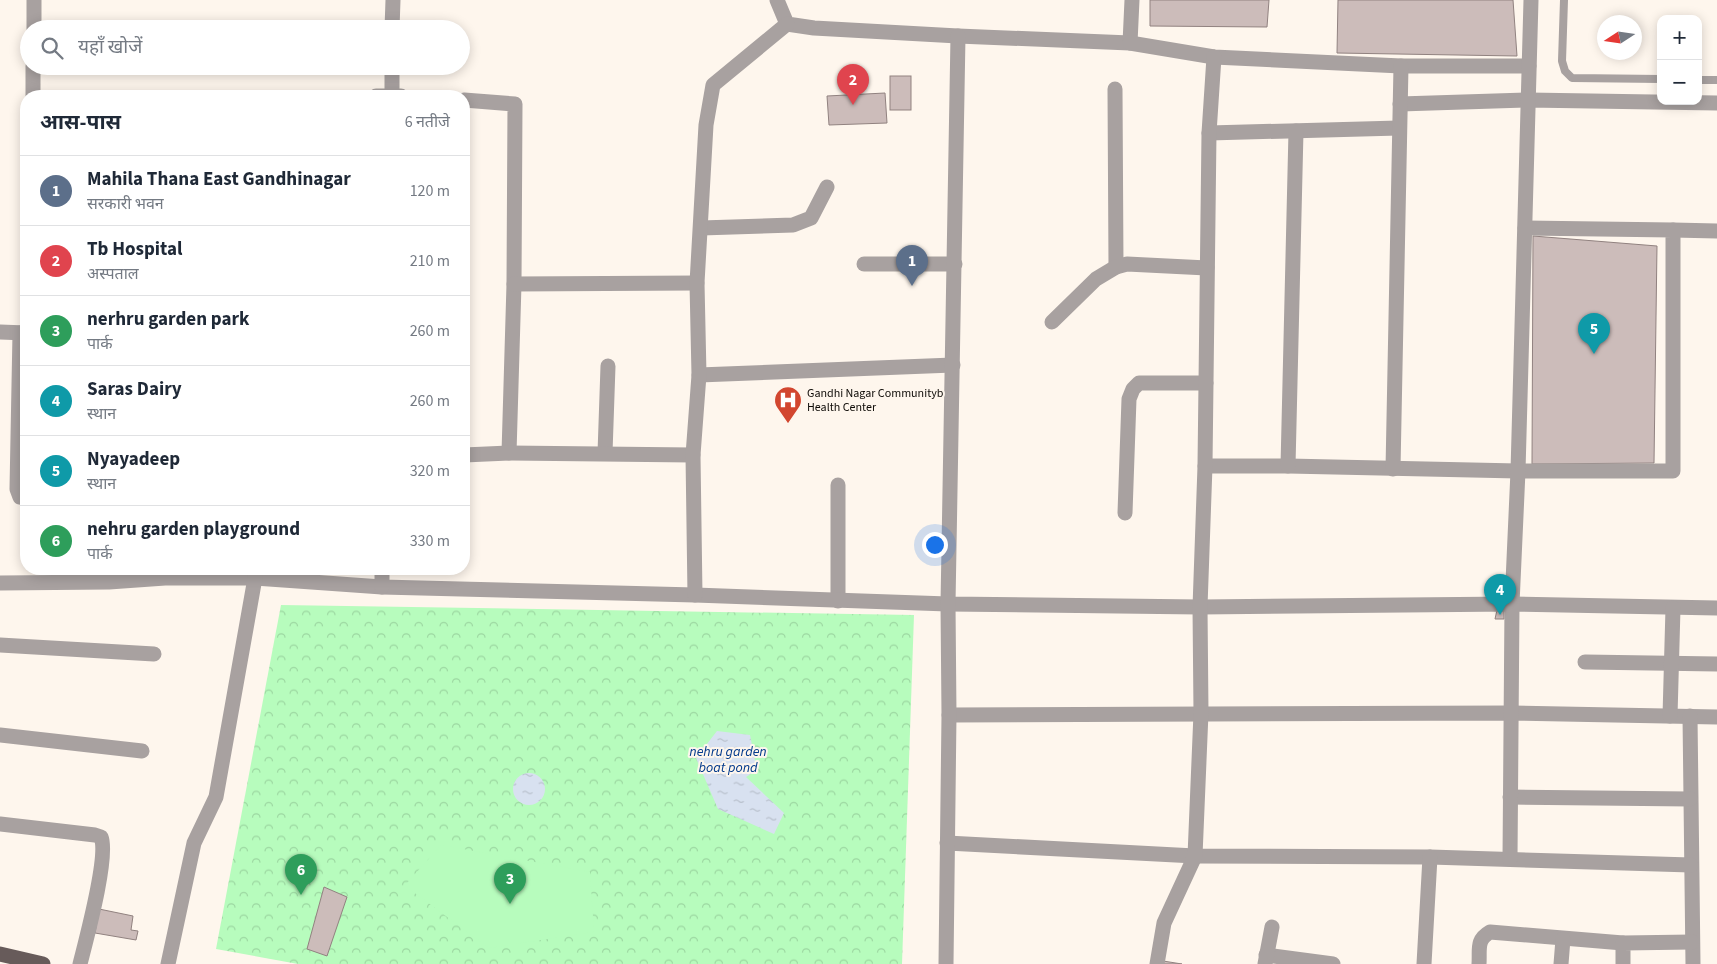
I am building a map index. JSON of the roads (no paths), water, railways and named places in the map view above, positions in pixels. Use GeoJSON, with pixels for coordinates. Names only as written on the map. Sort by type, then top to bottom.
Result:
{"type":"FeatureCollection","features":[{"type":"Feature","properties":{"kind":"main road"},"geometry":{"type":"LineString","coordinates":[[0,954],[43,964]]}},
{"type":"Feature","properties":{"kind":"street"},"geometry":{"type":"LineString","coordinates":[[34,0],[34,20]]}},
{"type":"Feature","properties":{"kind":"street"},"geometry":{"type":"LineString","coordinates":[[392,0],[392,20]]}},
{"type":"Feature","properties":{"kind":"street"},"geometry":{"type":"LineString","coordinates":[[777,0],[787,24]]}},
{"type":"Feature","properties":{"kind":"street"},"geometry":{"type":"LineString","coordinates":[[1130,43],[1132,0]]}},
{"type":"Feature","properties":{"kind":"street"},"geometry":{"type":"LineString","coordinates":[[1510,859],[1512,604],[1518,472],[1531,0]]}},
{"type":"Feature","properties":{"kind":"street"},"geometry":{"type":"LineString","coordinates":[[695,595],[693,455],[699,375],[697,283],[706,125],[713,85],[787,24],[814,28],[958,36],[1130,43],[1214,57],[1401,66],[1529,66]]}},
{"type":"Feature","properties":{"kind":"street"},"geometry":{"type":"LineString","coordinates":[[946,964],[949,714],[948,604],[958,36]]}},
{"type":"Feature","properties":{"kind":"street"},"geometry":{"type":"LineString","coordinates":[[1157,964],[1164,924],[1195,856],[1201,713],[1200,607],[1206,383],[1209,133],[1214,57]]}},
{"type":"Feature","properties":{"kind":"street"},"geometry":{"type":"LineString","coordinates":[[1393,469],[1401,66]]}},
{"type":"Feature","properties":{"kind":"street"},"geometry":{"type":"LineString","coordinates":[[33,75],[33,90]]}},
{"type":"Feature","properties":{"kind":"street"},"geometry":{"type":"LineString","coordinates":[[392,75],[392,90]]}},
{"type":"Feature","properties":{"kind":"street"},"geometry":{"type":"LineString","coordinates":[[1115,89],[1116,267]]}},
{"type":"Feature","properties":{"kind":"street"},"geometry":{"type":"LineString","coordinates":[[470,100],[514,104],[514,284],[509,453]]}},
{"type":"Feature","properties":{"kind":"street"},"geometry":{"type":"LineString","coordinates":[[1400,104],[1528,100],[1717,103]]}},
{"type":"Feature","properties":{"kind":"street"},"geometry":{"type":"LineString","coordinates":[[1209,133],[1400,128]]}},
{"type":"Feature","properties":{"kind":"street"},"geometry":{"type":"LineString","coordinates":[[1288,466],[1296,131]]}},
{"type":"Feature","properties":{"kind":"street"},"geometry":{"type":"LineString","coordinates":[[701,228],[793,225],[811,218],[827,188]]}},
{"type":"Feature","properties":{"kind":"street"},"geometry":{"type":"LineString","coordinates":[[1525,228],[1717,231]]}},
{"type":"Feature","properties":{"kind":"street"},"geometry":{"type":"LineString","coordinates":[[1204,466],[1288,466],[1518,472],[1673,470],[1673,230]]}},
{"type":"Feature","properties":{"kind":"street"},"geometry":{"type":"LineString","coordinates":[[864,264],[955,264]]}},
{"type":"Feature","properties":{"kind":"street"},"geometry":{"type":"LineString","coordinates":[[1052,322],[1096,279],[1116,267],[1127,264],[1207,268]]}},
{"type":"Feature","properties":{"kind":"street"},"geometry":{"type":"LineString","coordinates":[[514,284],[697,283]]}},
{"type":"Feature","properties":{"kind":"street"},"geometry":{"type":"LineString","coordinates":[[0,332],[20,333]]}},
{"type":"Feature","properties":{"kind":"street"},"geometry":{"type":"LineString","coordinates":[[699,375],[953,365]]}},
{"type":"Feature","properties":{"kind":"street"},"geometry":{"type":"LineString","coordinates":[[605,454],[608,366]]}},
{"type":"Feature","properties":{"kind":"street"},"geometry":{"type":"LineString","coordinates":[[1125,513],[1129,399],[1132,389],[1139,383],[1206,383]]}},
{"type":"Feature","properties":{"kind":"street"},"geometry":{"type":"LineString","coordinates":[[20,411],[17,489],[20,497]]}},
{"type":"Feature","properties":{"kind":"street"},"geometry":{"type":"LineString","coordinates":[[470,455],[509,453],[693,455]]}},
{"type":"Feature","properties":{"kind":"street"},"geometry":{"type":"LineString","coordinates":[[838,485],[838,601]]}},
{"type":"Feature","properties":{"kind":"street"},"geometry":{"type":"LineString","coordinates":[[0,583],[109,575]]}},
{"type":"Feature","properties":{"kind":"street"},"geometry":{"type":"LineString","coordinates":[[201,575],[382,587],[948,604],[1200,607],[1512,604],[1717,608]]}},
{"type":"Feature","properties":{"kind":"street"},"geometry":{"type":"LineString","coordinates":[[382,575],[382,587]]}},
{"type":"Feature","properties":{"kind":"street"},"geometry":{"type":"LineString","coordinates":[[168,964],[194,843],[216,797],[255,578]]}},
{"type":"Feature","properties":{"kind":"street"},"geometry":{"type":"LineString","coordinates":[[1670,716],[1673,608]]}},
{"type":"Feature","properties":{"kind":"street"},"geometry":{"type":"LineString","coordinates":[[0,645],[154,654]]}},
{"type":"Feature","properties":{"kind":"street"},"geometry":{"type":"LineString","coordinates":[[1585,662],[1717,664]]}},
{"type":"Feature","properties":{"kind":"street"},"geometry":{"type":"LineString","coordinates":[[949,714],[1512,713],[1717,717]]}},
{"type":"Feature","properties":{"kind":"street"},"geometry":{"type":"LineString","coordinates":[[1690,716],[1693,964]]}},
{"type":"Feature","properties":{"kind":"street"},"geometry":{"type":"LineString","coordinates":[[0,735],[142,751]]}},
{"type":"Feature","properties":{"kind":"street"},"geometry":{"type":"LineString","coordinates":[[1510,796],[1690,799]]}},
{"type":"Feature","properties":{"kind":"street"},"geometry":{"type":"LineString","coordinates":[[0,824],[101,837],[103,842],[101,868],[80,964]]}},
{"type":"Feature","properties":{"kind":"street"},"geometry":{"type":"LineString","coordinates":[[948,843],[1195,856],[1430,857],[1691,864]]}},
{"type":"Feature","properties":{"kind":"street"},"geometry":{"type":"LineString","coordinates":[[1424,964],[1430,857]]}},
{"type":"Feature","properties":{"kind":"street"},"geometry":{"type":"LineString","coordinates":[[1272,927],[1265,959],[1333,964]]}},
{"type":"Feature","properties":{"kind":"street"},"geometry":{"type":"LineString","coordinates":[[1479,964],[1480,941],[1483,936],[1490,932],[1623,943],[1692,942]]}},
{"type":"Feature","properties":{"kind":"street"},"geometry":{"type":"LineString","coordinates":[[1561,964],[1563,939]]}},
{"type":"Feature","properties":{"kind":"street"},"geometry":{"type":"LineString","coordinates":[[1623,943],[1623,964]]}},
{"type":"Feature","properties":{"kind":"lane"},"geometry":{"type":"LineString","coordinates":[[1564,0],[1562,61],[1565,71],[1572,78],[1657,79]]}},
{"type":"Feature","properties":{"kind":"lane"},"geometry":{"type":"LineString","coordinates":[[1702,80],[1717,80]]}},
{"type":"Feature","properties":{"kind":"water","name":"nehru garden boat pond"},"geometry":{"type":"Polygon","coordinates":[[[717,731],[750,735],[757,770],[746,777],[784,813],[774,834],[718,809],[696,758],[717,731]]]}},
{"type":"Feature","properties":{"kind":"water"},"geometry":{"type":"Polygon","coordinates":[[[529,773],[541,777],[545,789],[541,801],[529,805],[517,801],[513,789],[517,777],[529,773]]]}},
{"type":"Feature","properties":{"kind":"place","name":"Tb Hospital"},"geometry":{"type":"Point","coordinates":[853,105]}},
{"type":"Feature","properties":{"kind":"place","name":"Mahila Thana East Gandhinagar"},"geometry":{"type":"Point","coordinates":[912,286]}},
{"type":"Feature","properties":{"kind":"place","name":"Nyayadeep"},"geometry":{"type":"Point","coordinates":[1594,354]}},
{"type":"Feature","properties":{"kind":"place","name":"Gandhi Nagar Communityb Health Center"},"geometry":{"type":"Point","coordinates":[788,424]}},
{"type":"Feature","properties":{"kind":"place","name":"Saras Dairy"},"geometry":{"type":"Point","coordinates":[1500,615]}},
{"type":"Feature","properties":{"kind":"place","name":"nehru garden playground"},"geometry":{"type":"Point","coordinates":[301,895]}},
{"type":"Feature","properties":{"kind":"place","name":"nerhru garden park"},"geometry":{"type":"Point","coordinates":[510,904]}}]}
